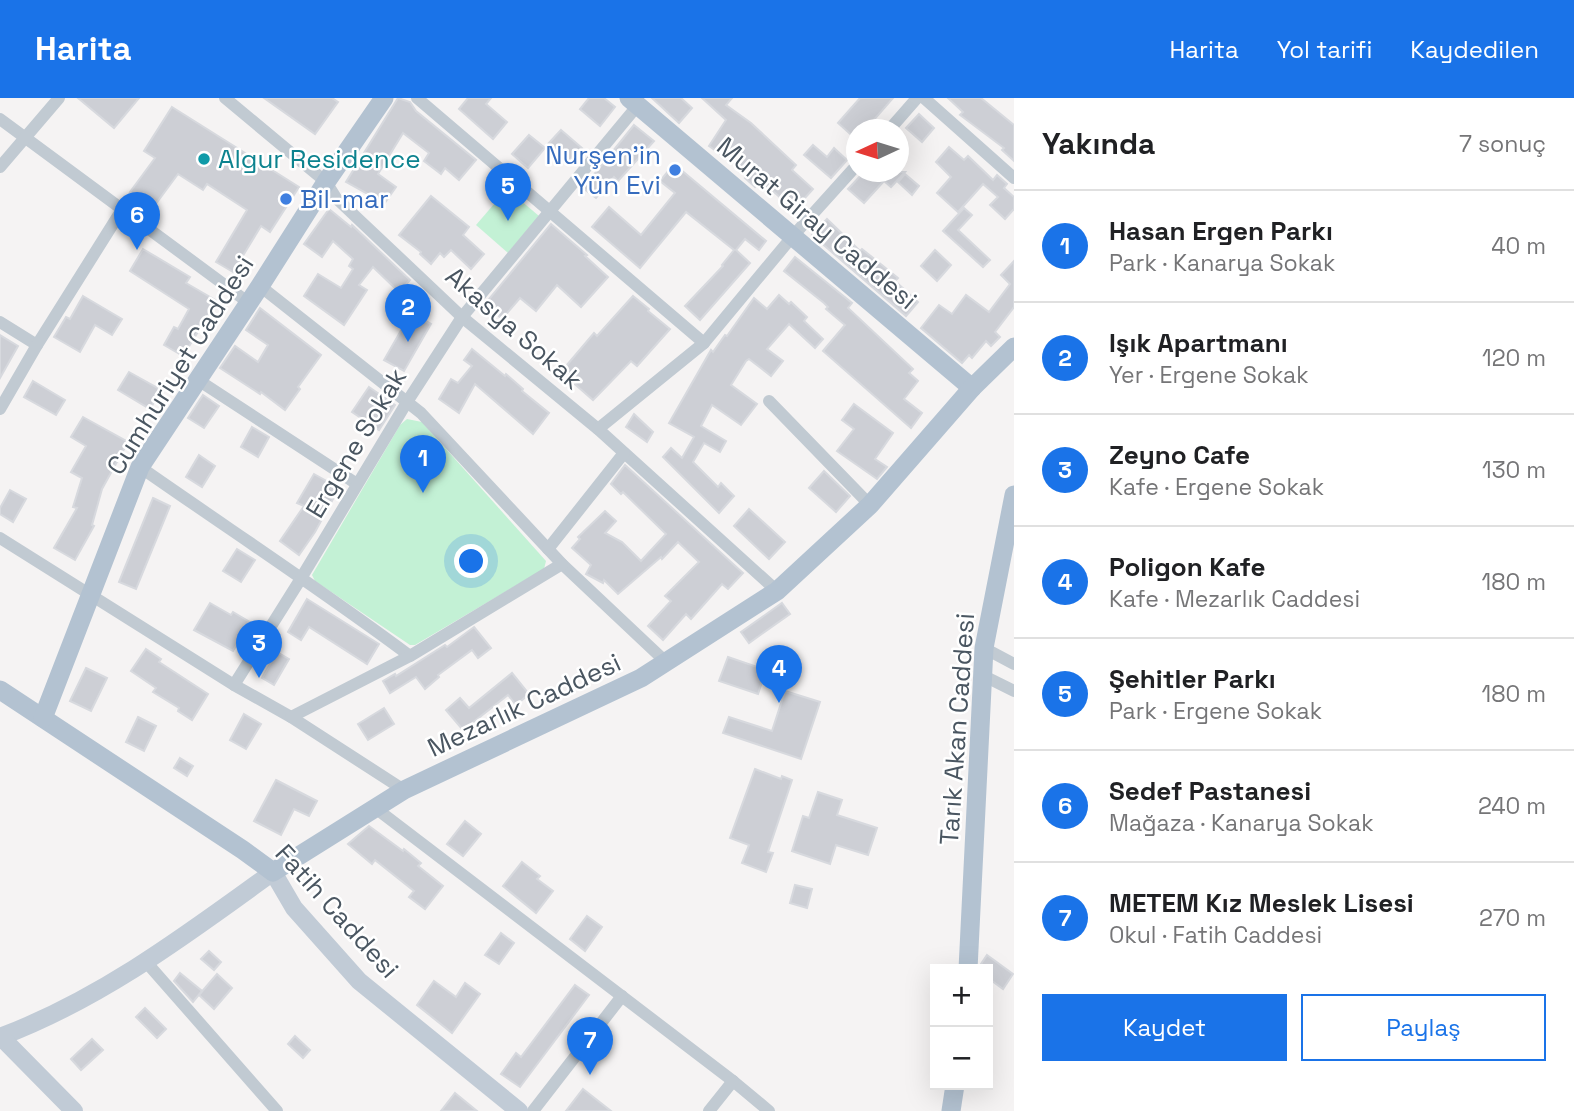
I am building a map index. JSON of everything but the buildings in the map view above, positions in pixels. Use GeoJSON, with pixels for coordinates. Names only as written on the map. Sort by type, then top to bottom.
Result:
{"type":"FeatureCollection","features":[{"type":"Feature","properties":{"kind":"main road","name":"Cumhuriyet Caddesi"},"geometry":{"type":"LineString","coordinates":[[43,718],[89,593],[140,467],[384,98]]}},
{"type":"Feature","properties":{"kind":"main road","name":"Murat Giray Caddesi"},"geometry":{"type":"LineString","coordinates":[[634,101],[972,388]]}},
{"type":"Feature","properties":{"kind":"main road","name":"Mezarlık Caddesi"},"geometry":{"type":"LineString","coordinates":[[273,872],[404,790],[642,678],[777,590],[870,505],[972,388],[1014,347]]}},
{"type":"Feature","properties":{"kind":"main road","name":"Tarık Akan Caddesi"},"geometry":{"type":"LineString","coordinates":[[968,964],[984,648],[1014,495]]}},
{"type":"Feature","properties":{"kind":"main road","name":"Fatih Caddesi"},"geometry":{"type":"LineString","coordinates":[[0,690],[273,872]]}},
{"type":"Feature","properties":{"kind":"main road"},"geometry":{"type":"LineString","coordinates":[[951,1111],[954,1090]]}},
{"type":"Feature","properties":{"kind":"street"},"geometry":{"type":"LineString","coordinates":[[0,167],[59,98]]}},
{"type":"Feature","properties":{"kind":"street","name":"Akasya Sokak"},"geometry":{"type":"LineString","coordinates":[[225,98],[326,182],[336,198],[463,317],[598,429],[777,590]]}},
{"type":"Feature","properties":{"kind":"street"},"geometry":{"type":"LineString","coordinates":[[417,98],[704,343]]}},
{"type":"Feature","properties":{"kind":"street"},"geometry":{"type":"LineString","coordinates":[[899,119],[917,98]]}},
{"type":"Feature","properties":{"kind":"street"},"geometry":{"type":"LineString","coordinates":[[924,98],[1014,178]]}},
{"type":"Feature","properties":{"kind":"street","name":"Ergene Sokak"},"geometry":{"type":"LineString","coordinates":[[233,685],[407,402],[463,317],[552,212],[634,101]]}},
{"type":"Feature","properties":{"kind":"street"},"geometry":{"type":"LineString","coordinates":[[0,119],[249,303]]}},
{"type":"Feature","properties":{"kind":"street"},"geometry":{"type":"LineString","coordinates":[[598,429],[704,343],[846,177]]}},
{"type":"Feature","properties":{"kind":"street"},"geometry":{"type":"LineString","coordinates":[[0,409],[123,208]]}},
{"type":"Feature","properties":{"kind":"street"},"geometry":{"type":"LineString","coordinates":[[260,286],[421,412],[562,564],[666,663]]}},
{"type":"Feature","properties":{"kind":"street"},"geometry":{"type":"LineString","coordinates":[[0,322],[37,345]]}},
{"type":"Feature","properties":{"kind":"street"},"geometry":{"type":"LineString","coordinates":[[198,380],[357,484]]}},
{"type":"Feature","properties":{"kind":"street"},"geometry":{"type":"LineString","coordinates":[[769,401],[870,505]]}},
{"type":"Feature","properties":{"kind":"street"},"geometry":{"type":"LineString","coordinates":[[548,549],[624,453]]}},
{"type":"Feature","properties":{"kind":"street"},"geometry":{"type":"LineString","coordinates":[[140,467],[300,580],[350,611],[410,656]]}},
{"type":"Feature","properties":{"kind":"street"},"geometry":{"type":"LineString","coordinates":[[0,538],[233,685],[291,717],[404,790]]}},
{"type":"Feature","properties":{"kind":"street"},"geometry":{"type":"LineString","coordinates":[[291,717],[410,656],[562,564]]}},
{"type":"Feature","properties":{"kind":"street"},"geometry":{"type":"LineString","coordinates":[[984,648],[1014,664]]}},
{"type":"Feature","properties":{"kind":"street"},"geometry":{"type":"LineString","coordinates":[[982,675],[1014,691]]}},
{"type":"Feature","properties":{"kind":"street"},"geometry":{"type":"LineString","coordinates":[[374,807],[769,1111]]}},
{"type":"Feature","properties":{"kind":"street","name":"Mezarlık Caddesi"},"geometry":{"type":"LineString","coordinates":[[0,1037],[95,994],[147,963],[273,872]]}},
{"type":"Feature","properties":{"kind":"street","name":"Fatih Caddesi"},"geometry":{"type":"LineString","coordinates":[[273,872],[295,908],[359,981],[519,1111]]}},
{"type":"Feature","properties":{"kind":"street"},"geometry":{"type":"LineString","coordinates":[[147,963],[277,1111]]}},
{"type":"Feature","properties":{"kind":"street"},"geometry":{"type":"LineString","coordinates":[[533,1111],[622,996]]}},
{"type":"Feature","properties":{"kind":"street"},"geometry":{"type":"LineString","coordinates":[[0,1037],[74,1111]]}},
{"type":"Feature","properties":{"kind":"street"},"geometry":{"type":"LineString","coordinates":[[709,1111],[733,1081]]}},
{"type":"Feature","properties":{"kind":"green space"},"geometry":{"type":"Polygon","coordinates":[[[507,189],[539,216],[508,253],[476,225],[507,189]]]}},
{"type":"Feature","properties":{"kind":"green space"},"geometry":{"type":"Polygon","coordinates":[[[407,419],[422,422],[546,561],[544,569],[415,645],[410,645],[315,581],[312,575],[400,425],[407,419]]]}},
{"type":"Feature","properties":{"kind":"place","name":"Algur Residence"},"geometry":{"type":"Point","coordinates":[204,159]}},
{"type":"Feature","properties":{"kind":"place","name":"Nurşen'in Yün Evi"},"geometry":{"type":"Point","coordinates":[675,170]}},
{"type":"Feature","properties":{"kind":"place","name":"Bil-mar"},"geometry":{"type":"Point","coordinates":[286,199]}},
{"type":"Feature","properties":{"kind":"place","name":"Şehitler Parkı"},"geometry":{"type":"Point","coordinates":[508,221]}},
{"type":"Feature","properties":{"kind":"place","name":"Sedef Pastanesi"},"geometry":{"type":"Point","coordinates":[137,250]}},
{"type":"Feature","properties":{"kind":"place","name":"Işık Apartmanı"},"geometry":{"type":"Point","coordinates":[408,342]}},
{"type":"Feature","properties":{"kind":"place","name":"Hasan Ergen Parkı"},"geometry":{"type":"Point","coordinates":[423,493]}},
{"type":"Feature","properties":{"kind":"place","name":"Zeyno Cafe"},"geometry":{"type":"Point","coordinates":[259,678]}},
{"type":"Feature","properties":{"kind":"place","name":"Poligon Kafe"},"geometry":{"type":"Point","coordinates":[779,703]}},
{"type":"Feature","properties":{"kind":"place","name":"METEM Kız Meslek Lisesi"},"geometry":{"type":"Point","coordinates":[590,1075]}}]}
